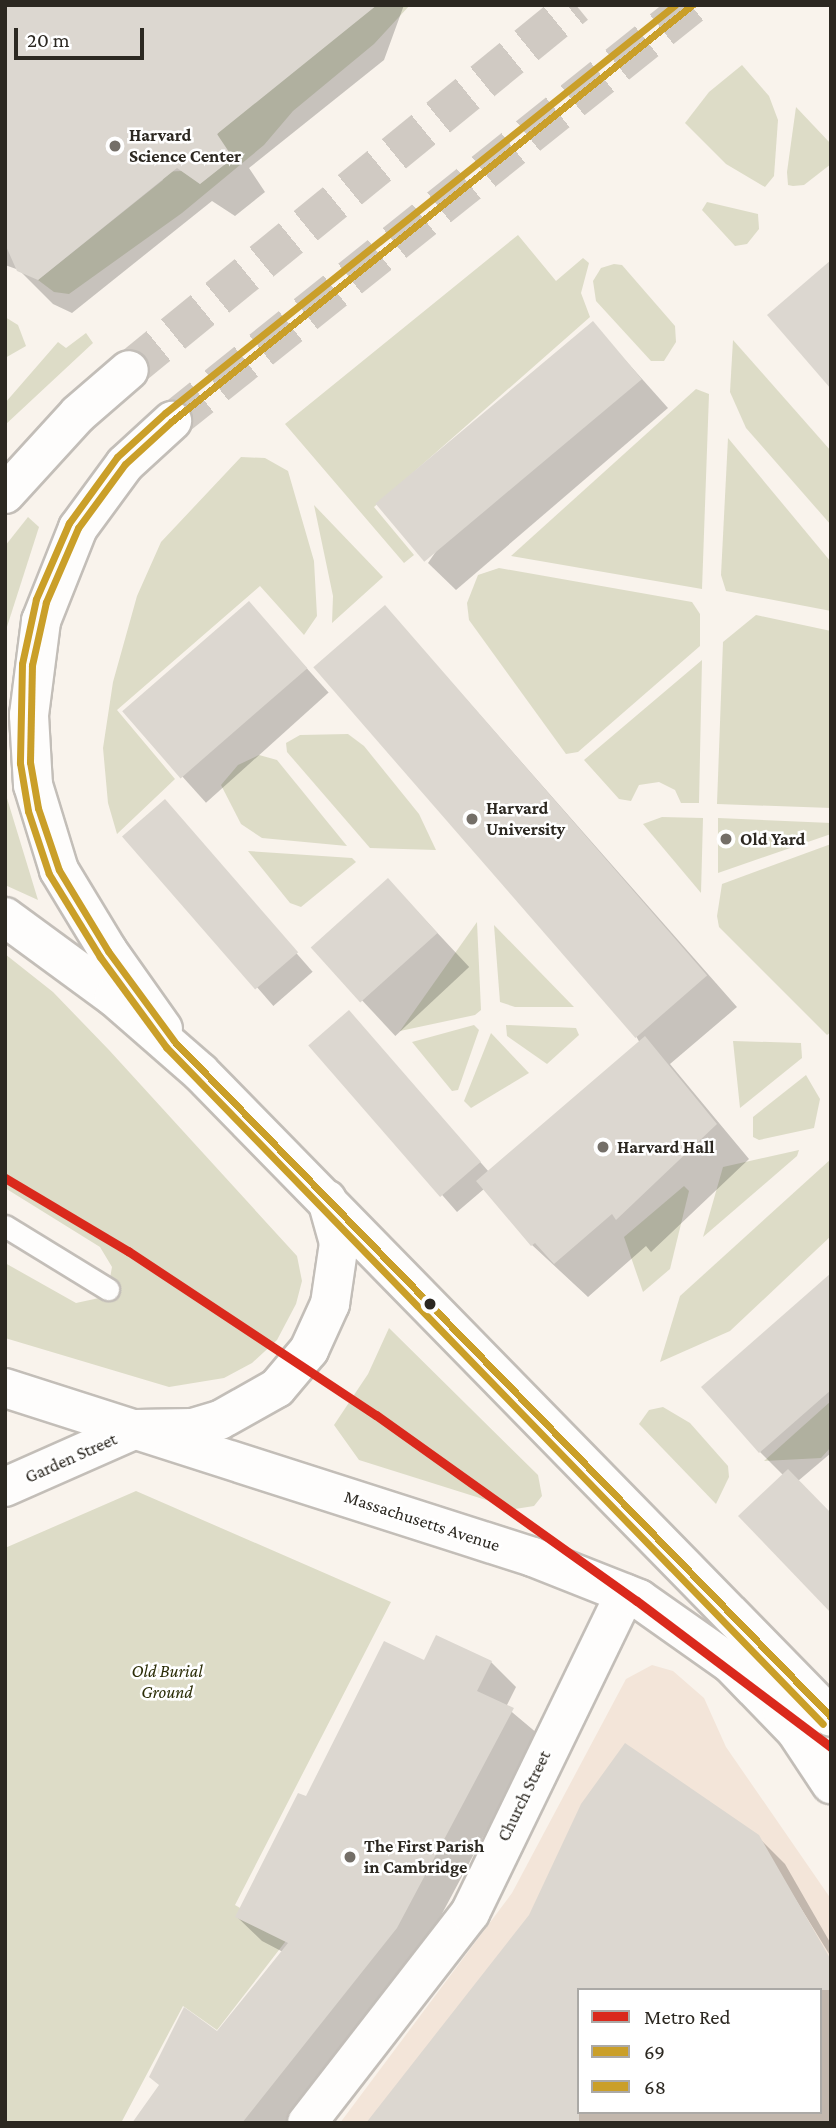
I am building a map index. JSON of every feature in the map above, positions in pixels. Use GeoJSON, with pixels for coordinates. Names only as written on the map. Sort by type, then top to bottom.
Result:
{"type":"FeatureCollection","features":[{"type":"Feature","properties":{"kind":"main road"},"geometry":{"type":"LineString","coordinates":[[5,494],[78,414],[129,370]]}},
{"type":"Feature","properties":{"kind":"main road"},"geometry":{"type":"LineString","coordinates":[[172,421],[100,496],[57,573],[32,665],[30,762],[38,808],[68,886],[137,993],[200,1072]]}},
{"type":"Feature","properties":{"kind":"main road"},"geometry":{"type":"LineString","coordinates":[[5,917],[114,997],[200,1072],[831,1717]]}},
{"type":"Feature","properties":{"kind":"main road"},"geometry":{"type":"LineString","coordinates":[[136,1429],[193,1428],[220,1420],[266,1396],[294,1370],[322,1327],[336,1281],[338,1231],[326,1198]]}},
{"type":"Feature","properties":{"kind":"main road","name":"Massachusetts Avenue"},"geometry":{"type":"LineString","coordinates":[[5,1388],[533,1557],[625,1594],[668,1616],[719,1654],[796,1731]]}},
{"type":"Feature","properties":{"kind":"main road","name":"Garden Street"},"geometry":{"type":"LineString","coordinates":[[5,1487],[136,1429]]}},
{"type":"Feature","properties":{"kind":"main road","name":"Church Street"},"geometry":{"type":"LineString","coordinates":[[307,2123],[470,1913],[625,1594]]}},
{"type":"Feature","properties":{"kind":"main road"},"geometry":{"type":"LineString","coordinates":[[711,1595],[831,1784]]}},
{"type":"Feature","properties":{"kind":"lane"},"geometry":{"type":"LineString","coordinates":[[5,1226],[108,1289]]}},
{"type":"Feature","properties":{"kind":"shaded area"},"geometry":{"type":"Polygon","coordinates":[[[652,1665],[673,1671],[704,1698],[726,1747],[831,1899],[831,2123],[340,2123],[512,1893],[626,1679],[652,1665]]]}},
{"type":"Feature","properties":{"kind":"green space"},"geometry":{"type":"Polygon","coordinates":[[[358,5],[410,5],[374,44],[293,111],[264,145],[182,213],[69,294],[54,292],[38,280],[163,180],[158,172],[182,171],[200,184],[232,158],[217,135],[230,115],[358,5]]]}},
{"type":"Feature","properties":{"kind":"green space"},"geometry":{"type":"Polygon","coordinates":[[[742,65],[769,96],[778,120],[774,176],[765,187],[726,164],[685,123],[709,92],[742,65]]]}},
{"type":"Feature","properties":{"kind":"green space"},"geometry":{"type":"Polygon","coordinates":[[[796,107],[831,144],[831,164],[804,185],[793,186],[788,185],[787,172],[796,107]]]}},
{"type":"Feature","properties":{"kind":"green space"},"geometry":{"type":"Polygon","coordinates":[[[707,202],[758,214],[759,229],[747,244],[735,246],[702,210],[707,202]]]}},
{"type":"Feature","properties":{"kind":"green space"},"geometry":{"type":"Polygon","coordinates":[[[518,235],[556,281],[583,258],[589,263],[581,293],[590,317],[374,507],[414,555],[404,563],[285,424],[518,235]]]}},
{"type":"Feature","properties":{"kind":"green space"},"geometry":{"type":"Polygon","coordinates":[[[614,264],[622,265],[675,326],[676,342],[664,361],[651,361],[596,301],[593,281],[601,268],[614,264]]]}},
{"type":"Feature","properties":{"kind":"green space"},"geometry":{"type":"Polygon","coordinates":[[[5,317],[18,325],[26,346],[5,358],[5,317]]]}},
{"type":"Feature","properties":{"kind":"green space"},"geometry":{"type":"Polygon","coordinates":[[[86,333],[93,343],[5,425],[5,403],[58,342],[66,348],[86,333]]]}},
{"type":"Feature","properties":{"kind":"green space"},"geometry":{"type":"Polygon","coordinates":[[[733,340],[831,451],[831,525],[746,428],[730,392],[733,340]]]}},
{"type":"Feature","properties":{"kind":"green space"},"geometry":{"type":"Polygon","coordinates":[[[696,389],[709,394],[702,589],[511,556],[696,389]]]}},
{"type":"Feature","properties":{"kind":"green space"},"geometry":{"type":"Polygon","coordinates":[[[728,438],[831,562],[831,611],[726,591],[721,575],[728,438]]]}},
{"type":"Feature","properties":{"kind":"green space"},"geometry":{"type":"Polygon","coordinates":[[[241,457],[265,458],[288,471],[314,561],[317,616],[304,635],[260,586],[117,710],[175,779],[117,834],[108,803],[103,748],[113,682],[137,596],[161,542],[241,457]]]}},
{"type":"Feature","properties":{"kind":"green space"},"geometry":{"type":"Polygon","coordinates":[[[314,505],[383,577],[332,623],[333,596],[314,505]]]}},
{"type":"Feature","properties":{"kind":"green space"},"geometry":{"type":"Polygon","coordinates":[[[28,517],[39,527],[5,633],[5,546],[28,517]]]}},
{"type":"Feature","properties":{"kind":"green space"},"geometry":{"type":"Polygon","coordinates":[[[499,568],[692,602],[700,614],[700,646],[578,752],[566,754],[469,620],[467,603],[478,575],[499,568]]]}},
{"type":"Feature","properties":{"kind":"green space"},"geometry":{"type":"Polygon","coordinates":[[[756,615],[831,631],[831,808],[717,804],[723,642],[756,615]]]}},
{"type":"Feature","properties":{"kind":"green space"},"geometry":{"type":"Polygon","coordinates":[[[702,660],[699,803],[681,803],[675,790],[659,782],[639,785],[631,801],[619,799],[584,760],[702,660]]]}},
{"type":"Feature","properties":{"kind":"green space"},"geometry":{"type":"Polygon","coordinates":[[[348,734],[364,746],[419,814],[436,850],[370,848],[287,752],[286,743],[300,735],[348,734]]]}},
{"type":"Feature","properties":{"kind":"green space"},"geometry":{"type":"Polygon","coordinates":[[[259,755],[277,760],[347,846],[262,838],[241,824],[221,785],[238,765],[259,755]]]}},
{"type":"Feature","properties":{"kind":"green space"},"geometry":{"type":"Polygon","coordinates":[[[5,791],[6,795],[38,900],[5,885],[5,791]]]}},
{"type":"Feature","properties":{"kind":"green space"},"geometry":{"type":"Polygon","coordinates":[[[662,817],[703,818],[701,893],[643,824],[662,817]]]}},
{"type":"Feature","properties":{"kind":"green space"},"geometry":{"type":"Polygon","coordinates":[[[718,818],[831,823],[831,834],[718,873],[718,818]]]}},
{"type":"Feature","properties":{"kind":"green space"},"geometry":{"type":"Polygon","coordinates":[[[831,844],[831,1032],[827,1035],[719,927],[717,916],[722,884],[831,844]]]}},
{"type":"Feature","properties":{"kind":"green space"},"geometry":{"type":"Polygon","coordinates":[[[248,851],[352,858],[356,862],[301,907],[290,903],[248,851]]]}},
{"type":"Feature","properties":{"kind":"green space"},"geometry":{"type":"Polygon","coordinates":[[[477,922],[481,1010],[475,1015],[400,1031],[477,922]]]}},
{"type":"Feature","properties":{"kind":"green space"},"geometry":{"type":"Polygon","coordinates":[[[494,925],[574,1007],[515,1007],[500,1002],[494,925]]]}},
{"type":"Feature","properties":{"kind":"green space"},"geometry":{"type":"Polygon","coordinates":[[[5,954],[53,992],[297,1256],[302,1281],[296,1304],[277,1340],[252,1363],[224,1378],[169,1387],[5,1338],[5,1263],[76,1303],[99,1298],[108,1289],[112,1267],[100,1247],[5,1188],[5,954]]]}},
{"type":"Feature","properties":{"kind":"green space"},"geometry":{"type":"Polygon","coordinates":[[[474,1025],[479,1030],[458,1090],[452,1091],[412,1042],[474,1025]]]}},
{"type":"Feature","properties":{"kind":"green space"},"geometry":{"type":"Polygon","coordinates":[[[506,1025],[576,1028],[579,1035],[547,1064],[507,1036],[506,1025]]]}},
{"type":"Feature","properties":{"kind":"green space"},"geometry":{"type":"Polygon","coordinates":[[[491,1033],[529,1073],[471,1108],[464,1101],[491,1033]]]}},
{"type":"Feature","properties":{"kind":"green space"},"geometry":{"type":"Polygon","coordinates":[[[733,1041],[801,1043],[802,1058],[740,1108],[733,1041]]]}},
{"type":"Feature","properties":{"kind":"green space"},"geometry":{"type":"Polygon","coordinates":[[[806,1075],[820,1099],[814,1128],[759,1140],[753,1137],[753,1117],[806,1075]]]}},
{"type":"Feature","properties":{"kind":"green space"},"geometry":{"type":"Polygon","coordinates":[[[799,1150],[797,1156],[703,1237],[723,1167],[799,1150]]]}},
{"type":"Feature","properties":{"kind":"green space"},"geometry":{"type":"Polygon","coordinates":[[[831,1159],[831,1236],[730,1331],[660,1362],[680,1296],[831,1159]]]}},
{"type":"Feature","properties":{"kind":"green space"},"geometry":{"type":"Polygon","coordinates":[[[684,1186],[689,1191],[670,1269],[643,1292],[624,1237],[684,1186]]]}},
{"type":"Feature","properties":{"kind":"green space"},"geometry":{"type":"Polygon","coordinates":[[[389,1328],[538,1475],[542,1496],[534,1506],[515,1509],[359,1460],[334,1425],[368,1374],[389,1328]]]}},
{"type":"Feature","properties":{"kind":"green space"},"geometry":{"type":"Polygon","coordinates":[[[831,1401],[831,1447],[821,1458],[764,1461],[831,1401]]]}},
{"type":"Feature","properties":{"kind":"green space"},"geometry":{"type":"Polygon","coordinates":[[[663,1407],[690,1423],[728,1466],[729,1477],[716,1504],[639,1424],[649,1410],[663,1407]]]}},
{"type":"Feature","properties":{"kind":"green space","name":"Old Burial Ground"},"geometry":{"type":"Polygon","coordinates":[[[136,1491],[391,1602],[235,1905],[289,1937],[217,2030],[183,2006],[121,2123],[5,2123],[5,1548],[136,1491]]]}},
{"type":"Feature","properties":{"kind":"building","name":"Harvard Science Center"},"geometry":{"type":"Polygon","coordinates":[[[5,5],[377,5],[217,134],[233,158],[200,184],[177,168],[38,280],[17,271],[5,244],[5,5]]]}},
{"type":"Feature","properties":{"kind":"building"},"geometry":{"type":"Polygon","coordinates":[[[831,260],[831,389],[767,315],[831,260]]]}},
{"type":"Feature","properties":{"kind":"building"},"geometry":{"type":"Polygon","coordinates":[[[593,321],[642,379],[424,562],[375,504],[593,321]]]}},
{"type":"Feature","properties":{"kind":"building"},"geometry":{"type":"Polygon","coordinates":[[[249,601],[307,668],[181,778],[122,711],[249,601]]]}},
{"type":"Feature","properties":{"kind":"building"},"geometry":{"type":"Polygon","coordinates":[[[385,605],[707,976],[635,1038],[313,667],[385,605]]]}},
{"type":"Feature","properties":{"kind":"building"},"geometry":{"type":"Polygon","coordinates":[[[165,799],[298,952],[255,990],[122,836],[165,799]]]}},
{"type":"Feature","properties":{"kind":"building"},"geometry":{"type":"Polygon","coordinates":[[[388,878],[438,933],[360,1003],[311,948],[388,878]]]}},
{"type":"Feature","properties":{"kind":"building"},"geometry":{"type":"Polygon","coordinates":[[[349,1010],[481,1162],[440,1197],[308,1045],[349,1010]]]}},
{"type":"Feature","properties":{"kind":"building","name":"Harvard Hall"},"geometry":{"type":"Polygon","coordinates":[[[645,1036],[717,1124],[616,1220],[612,1214],[554,1264],[535,1243],[531,1246],[476,1181],[645,1036]]]}},
{"type":"Feature","properties":{"kind":"building"},"geometry":{"type":"Polygon","coordinates":[[[831,1273],[831,1390],[759,1453],[701,1387],[831,1273]]]}},
{"type":"Feature","properties":{"kind":"building"},"geometry":{"type":"Polygon","coordinates":[[[788,1469],[831,1513],[831,1613],[738,1516],[788,1469]]]}},
{"type":"Feature","properties":{"kind":"building","name":"The First Parish in Cambridge"},"geometry":{"type":"Polygon","coordinates":[[[436,1635],[492,1661],[477,1691],[514,1708],[397,1928],[242,2123],[132,2123],[159,2085],[149,2077],[184,2007],[217,2031],[288,1943],[235,1917],[298,1793],[306,1796],[384,1641],[424,1660],[436,1635]]]}},
{"type":"Feature","properties":{"kind":"building"},"geometry":{"type":"Polygon","coordinates":[[[625,1743],[759,1835],[831,1960],[831,1990],[577,1988],[579,2123],[366,2123],[529,1915],[581,1804],[625,1743]]]}},
{"type":"Feature","properties":{"kind":"tunnel"},"geometry":{"type":"LineString","coordinates":[[129,370],[576,5]]}},
{"type":"Feature","properties":{"kind":"tunnel"},"geometry":{"type":"LineString","coordinates":[[172,421],[692,5]]}},
{"type":"Feature","properties":{"kind":"metro line","name":"Red"},"geometry":{"type":"LineString","coordinates":[[5,1178],[128,1251],[376,1415],[637,1601],[831,1747]]}},
{"type":"Feature","properties":{"kind":"transit line","name":"68"},"geometry":{"type":"LineString","coordinates":[[675,5],[165,413],[117,457],[69,523],[36,599],[22,664],[20,763],[28,811],[49,874],[100,957],[166,1047],[823,1724]]}},
{"type":"Feature","properties":{"kind":"transit line","name":"69"},"geometry":{"type":"LineString","coordinates":[[692,5],[172,421],[125,464],[78,528],[46,602],[32,665],[30,762],[38,808],[59,870],[108,951],[174,1041],[831,1717]]}},
{"type":"Feature","properties":{"kind":"place","name":"Harvard Science Center"},"geometry":{"type":"Point","coordinates":[115,146]}},
{"type":"Feature","properties":{"kind":"place","name":"Harvard University"},"geometry":{"type":"Point","coordinates":[472,819]}},
{"type":"Feature","properties":{"kind":"place","name":"Old Yard"},"geometry":{"type":"Point","coordinates":[726,839]}},
{"type":"Feature","properties":{"kind":"place","name":"Harvard Hall"},"geometry":{"type":"Point","coordinates":[603,1147]}},
{"type":"Feature","properties":{"kind":"place","name":"The First Parish in Cambridge"},"geometry":{"type":"Point","coordinates":[350,1857]}}]}
